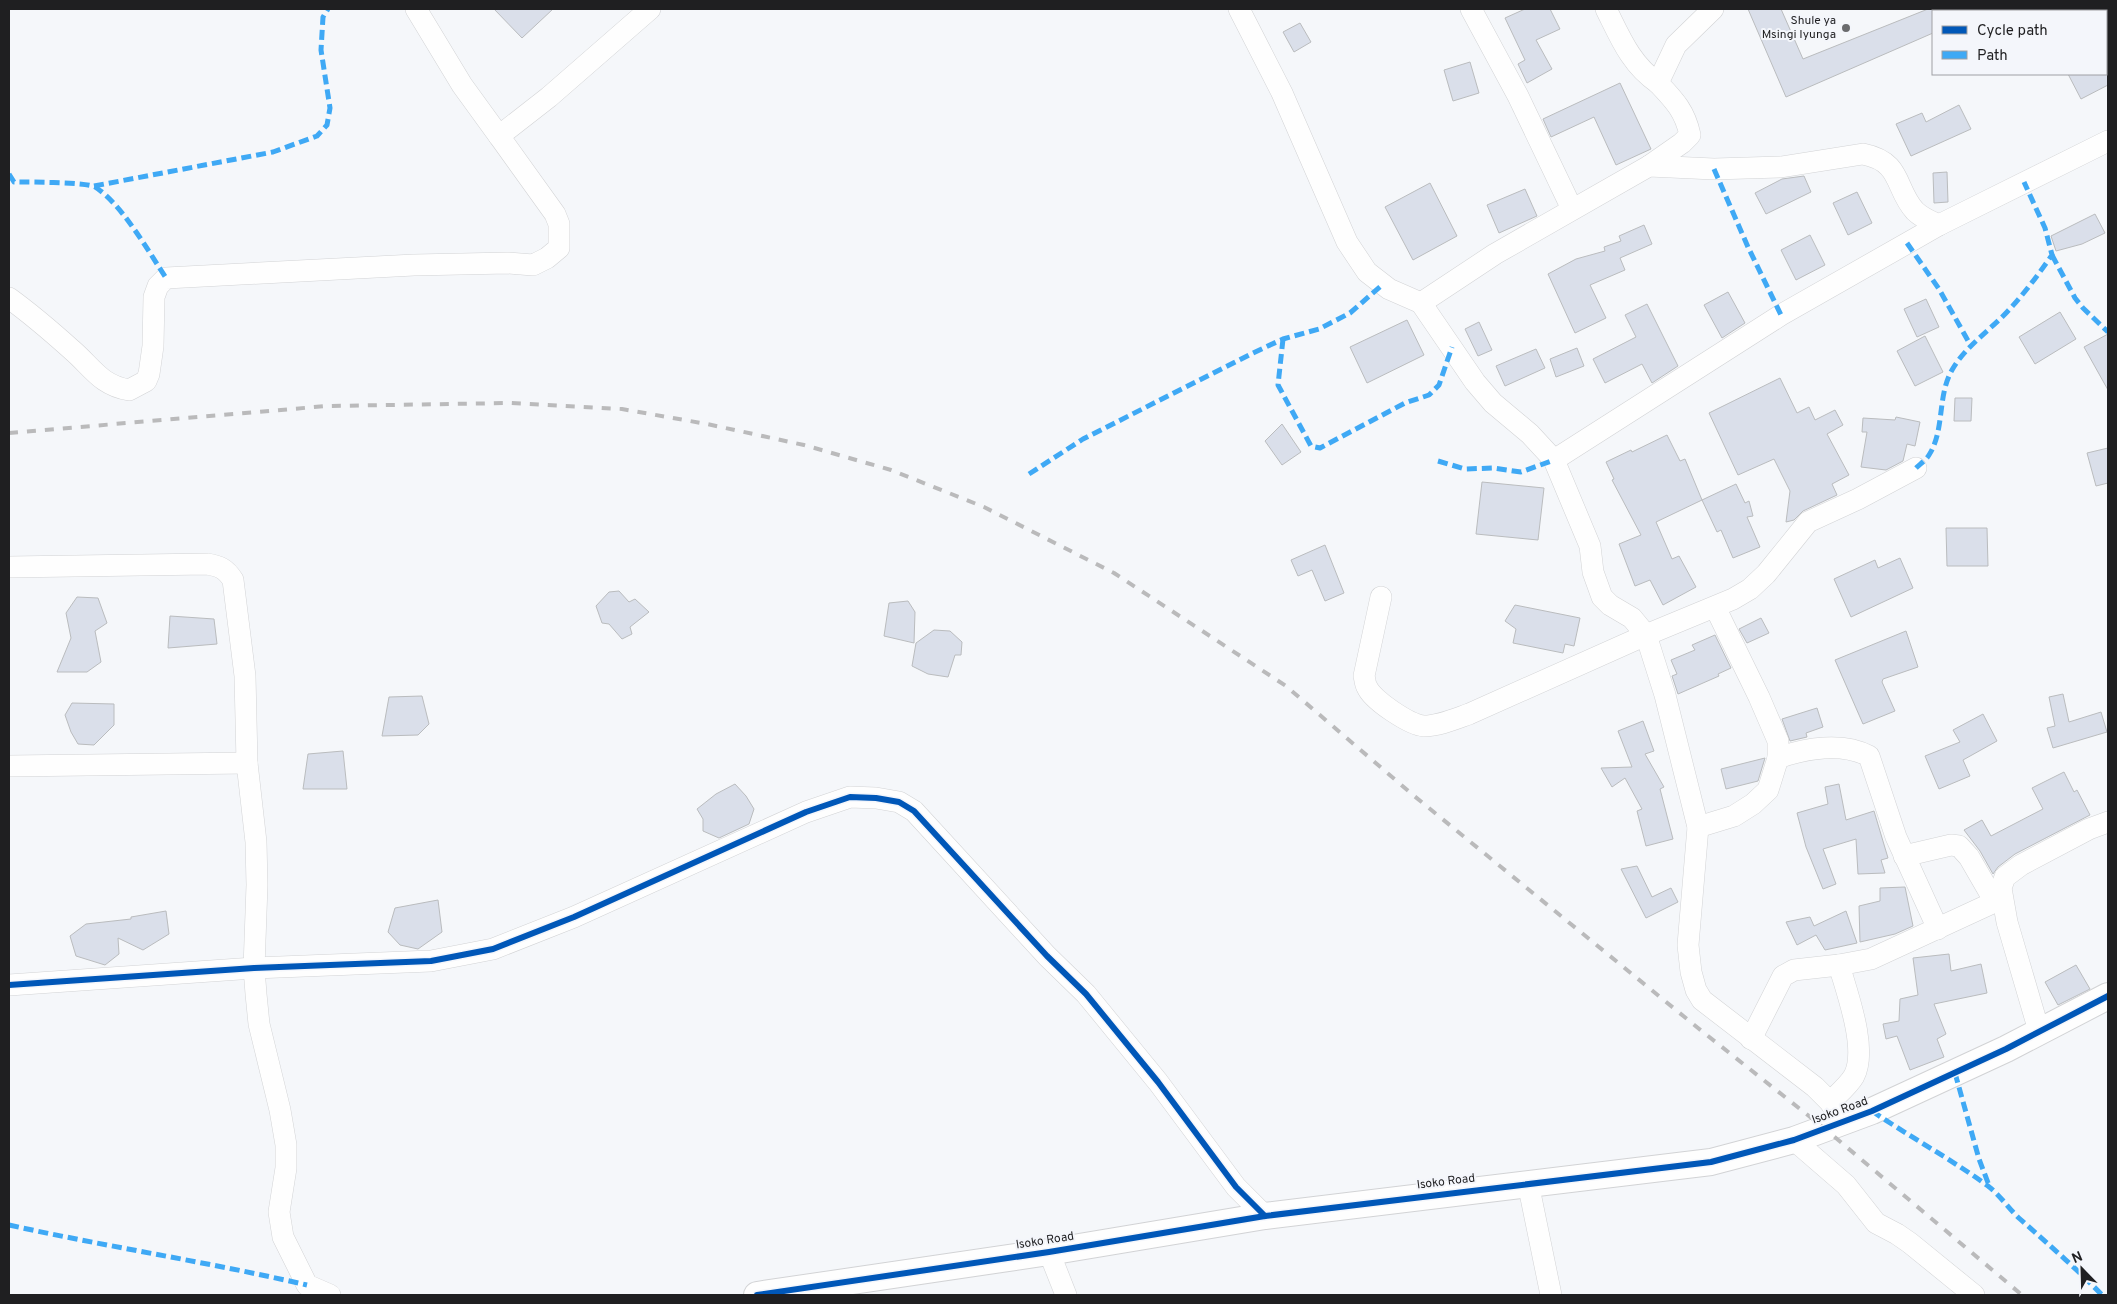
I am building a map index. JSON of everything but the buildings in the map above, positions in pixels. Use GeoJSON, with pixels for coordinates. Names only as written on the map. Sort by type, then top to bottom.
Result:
{"type":"FeatureCollection","features":[{"type":"Feature","properties":{"kind":"street"},"geometry":{"type":"LineString","coordinates":[[9,298],[74,352],[90,370],[105,381],[129,390],[146,381],[149,374],[153,346],[154,297],[158,286],[166,278],[414,265],[508,263],[533,265],[547,258],[559,248],[558,224],[555,214],[462,85],[416,9]]}},
{"type":"Feature","properties":{"kind":"street"},"geometry":{"type":"LineString","coordinates":[[499,136],[549,97],[650,9]]}},
{"type":"Feature","properties":{"kind":"street"},"geometry":{"type":"LineString","coordinates":[[1239,9],[1282,93],[1347,242],[1367,272],[1389,289],[1421,303],[1476,382],[1494,403],[1530,434],[1554,460],[1590,546],[1593,572],[1602,597],[1610,605],[1632,618],[1646,635],[1665,695],[1698,826],[1688,945],[1691,972],[1696,990],[1702,1000],[1814,1087],[1836,1112],[1854,1075],[1858,1051],[1849,997],[1839,965]]}},
{"type":"Feature","properties":{"kind":"street"},"geometry":{"type":"LineString","coordinates":[[1471,9],[1518,96],[1572,209]]}},
{"type":"Feature","properties":{"kind":"street"},"geometry":{"type":"LineString","coordinates":[[1421,303],[1495,254],[1649,166],[1678,147],[1690,135],[1687,120],[1676,103],[1658,83],[1639,68],[1626,49],[1606,9]]}},
{"type":"Feature","properties":{"kind":"street"},"geometry":{"type":"LineString","coordinates":[[1658,83],[1676,45],[1713,9]]}},
{"type":"Feature","properties":{"kind":"street"},"geometry":{"type":"LineString","coordinates":[[1554,460],[1781,315],[1938,225],[2108,141]]}},
{"type":"Feature","properties":{"kind":"street"},"geometry":{"type":"LineString","coordinates":[[1649,166],[1714,169],[1781,167],[1862,154],[1874,156],[1893,171],[1914,209],[1927,220],[1938,225]]}},
{"type":"Feature","properties":{"kind":"street"},"geometry":{"type":"LineString","coordinates":[[1381,597],[1364,676],[1366,688],[1376,699],[1404,718],[1424,726],[1445,722],[1469,714],[1646,635],[1733,599],[1750,589],[1761,579],[1808,522],[1858,500],[1916,468]]}},
{"type":"Feature","properties":{"kind":"street"},"geometry":{"type":"LineString","coordinates":[[9,567],[103,564],[162,566],[193,563],[219,566],[227,571],[233,580],[245,676],[247,763],[256,842],[254,968],[259,1024],[280,1110],[286,1145],[286,1168],[279,1212],[283,1238],[307,1285],[330,1295]]}},
{"type":"Feature","properties":{"kind":"street"},"geometry":{"type":"LineString","coordinates":[[1698,826],[1734,816],[1753,804],[1768,790],[1778,758],[1778,741],[1763,706],[1714,607]]}},
{"type":"Feature","properties":{"kind":"street"},"geometry":{"type":"LineString","coordinates":[[1778,758],[1801,750],[1830,748],[1858,750],[1870,756],[1886,813],[1938,929]]}},
{"type":"Feature","properties":{"kind":"street"},"geometry":{"type":"LineString","coordinates":[[9,766],[247,763]]}},
{"type":"Feature","properties":{"kind":"street"},"geometry":{"type":"LineString","coordinates":[[9,985],[254,968],[431,961],[493,949],[574,917],[806,812],[850,797],[876,798],[898,802],[914,811],[1047,956],[1086,994],[1158,1082],[1236,1187],[1265,1216]]}},
{"type":"Feature","properties":{"kind":"street"},"geometry":{"type":"LineString","coordinates":[[1998,900],[2006,877],[2021,865],[2074,836],[2108,823]]}},
{"type":"Feature","properties":{"kind":"street"},"geometry":{"type":"LineString","coordinates":[[1904,856],[1951,846],[1959,846],[1964,850],[1998,900],[2039,1031]]}},
{"type":"Feature","properties":{"kind":"street"},"geometry":{"type":"LineString","coordinates":[[1751,1039],[1783,976],[1794,970],[1871,959],[1998,900]]}},
{"type":"Feature","properties":{"kind":"street","name":"Isoko Road"},"geometry":{"type":"LineString","coordinates":[[757,1295],[1050,1252],[1265,1216],[1711,1162],[1794,1140],[1836,1112],[1872,1111],[1955,1073],[2108,996]]}},
{"type":"Feature","properties":{"kind":"street"},"geometry":{"type":"LineString","coordinates":[[1794,1140],[1846,1185],[1876,1223],[1910,1243],[1974,1295]]}},
{"type":"Feature","properties":{"kind":"street"},"geometry":{"type":"LineString","coordinates":[[1528,1183],[1551,1295]]}},
{"type":"Feature","properties":{"kind":"street"},"geometry":{"type":"LineString","coordinates":[[1050,1252],[1066,1295]]}},
{"type":"Feature","properties":{"kind":"railway"},"geometry":{"type":"LineString","coordinates":[[9,433],[327,406],[510,403],[622,409],[707,424],[804,445],[891,470],[984,507],[1114,573],[1286,686],[1413,795],[1698,1028],[1824,1128],[2022,1295]]}},
{"type":"Feature","properties":{"kind":"marked path"},"geometry":{"type":"LineString","coordinates":[[94,186],[273,152],[317,136],[327,125],[330,108],[321,50],[323,17],[328,9]]}},
{"type":"Feature","properties":{"kind":"marked path"},"geometry":{"type":"LineString","coordinates":[[1714,169],[1748,247],[1781,315]]}},
{"type":"Feature","properties":{"kind":"marked path"},"geometry":{"type":"LineString","coordinates":[[9,174],[14,182],[70,183],[95,187],[115,204],[166,278]]}},
{"type":"Feature","properties":{"kind":"marked path"},"geometry":{"type":"LineString","coordinates":[[1916,468],[1928,457],[1934,445],[1947,380],[1957,362],[2019,298],[2052,255],[2045,228],[2024,182]]}},
{"type":"Feature","properties":{"kind":"marked path"},"geometry":{"type":"LineString","coordinates":[[1907,243],[1939,289],[1971,346]]}},
{"type":"Feature","properties":{"kind":"marked path"},"geometry":{"type":"LineString","coordinates":[[2052,255],[2075,298],[2108,332]]}},
{"type":"Feature","properties":{"kind":"marked path"},"geometry":{"type":"LineString","coordinates":[[1029,474],[1083,439],[1253,353],[1283,339],[1319,329],[1350,313],[1382,285]]}},
{"type":"Feature","properties":{"kind":"marked path"},"geometry":{"type":"LineString","coordinates":[[1283,339],[1278,385],[1311,446],[1320,448],[1405,403],[1429,395],[1439,385],[1452,347]]}},
{"type":"Feature","properties":{"kind":"marked path"},"geometry":{"type":"LineString","coordinates":[[1438,461],[1465,469],[1493,468],[1521,472],[1554,460]]}},
{"type":"Feature","properties":{"kind":"marked path"},"geometry":{"type":"LineString","coordinates":[[1955,1073],[1979,1159],[1990,1188]]}},
{"type":"Feature","properties":{"kind":"marked path"},"geometry":{"type":"LineString","coordinates":[[1872,1111],[1988,1186],[2020,1219],[2102,1295]]}},
{"type":"Feature","properties":{"kind":"marked path"},"geometry":{"type":"LineString","coordinates":[[9,1225],[307,1285]]}},
{"type":"Feature","properties":{"kind":"cycle path"},"geometry":{"type":"LineString","coordinates":[[9,985],[254,968],[431,961],[493,949],[574,917],[806,812],[850,797],[876,798],[899,802],[914,811],[1047,956],[1086,994],[1158,1082],[1236,1187],[1265,1216]]}},
{"type":"Feature","properties":{"kind":"cycle path"},"geometry":{"type":"LineString","coordinates":[[757,1295],[1049,1252],[1265,1216],[1711,1162],[1794,1140],[1872,1111],[2006,1049],[2108,996]]}},
{"type":"Feature","properties":{"kind":"place","name":"Shule ya Msingi Iyunga"},"geometry":{"type":"Point","coordinates":[1846,28]}}]}
